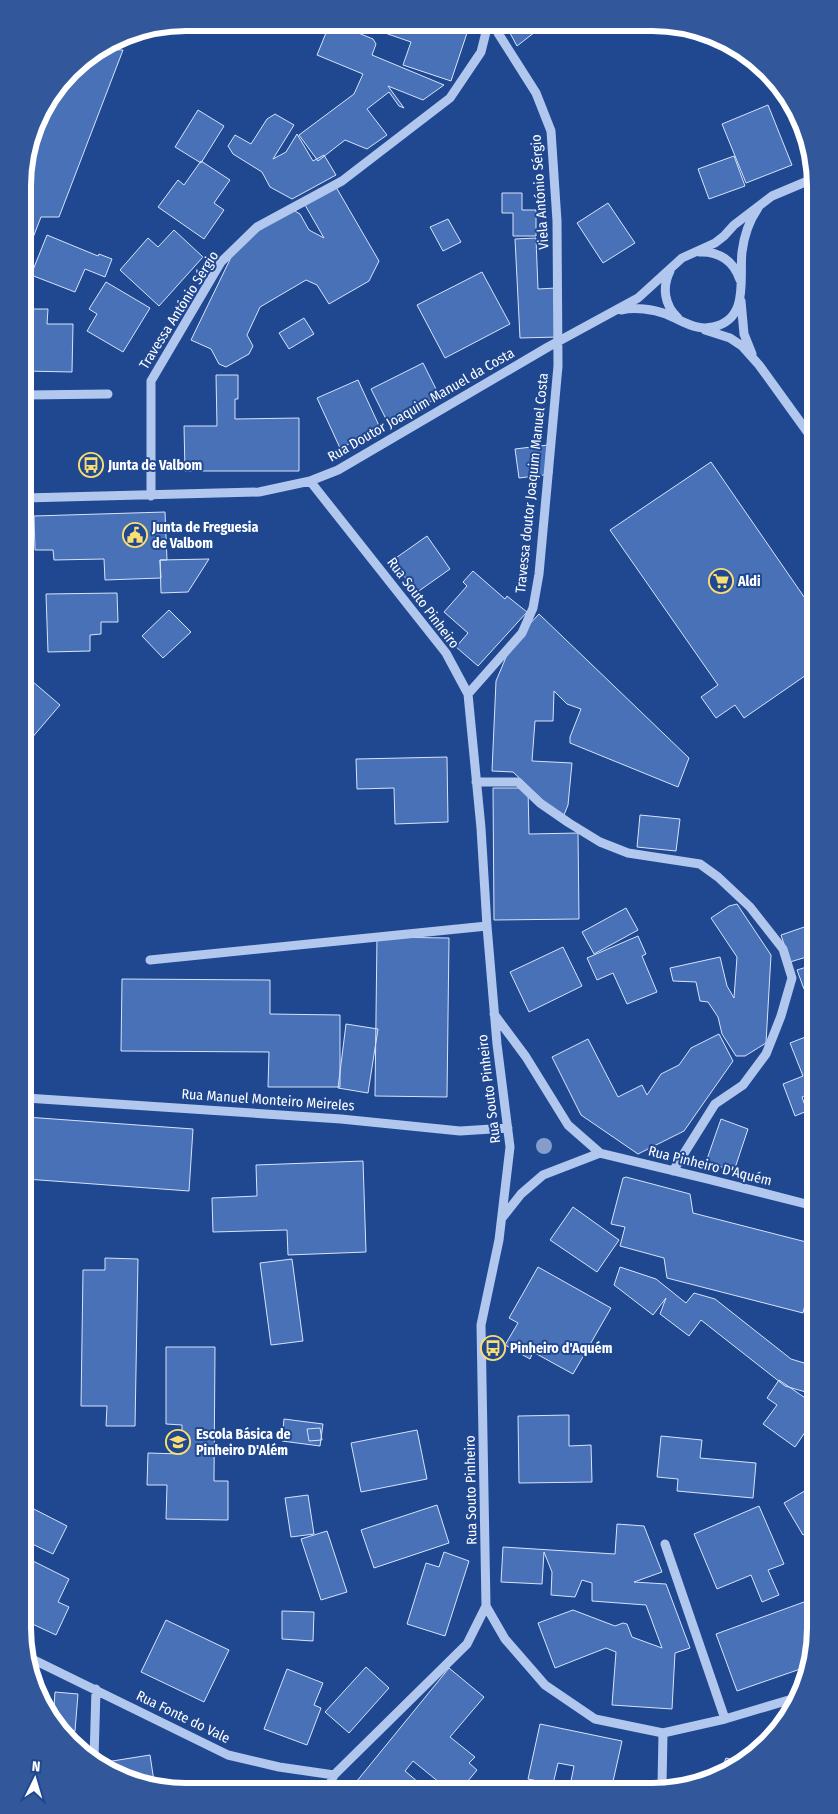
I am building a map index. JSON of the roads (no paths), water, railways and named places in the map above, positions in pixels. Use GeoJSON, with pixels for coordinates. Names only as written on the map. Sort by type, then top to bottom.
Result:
{"type":"FeatureCollection","features":[{"type":"Feature","properties":{"kind":"street","name":"Travessa António Sérgio"},"geometry":{"type":"LineString","coordinates":[[152,496],[151,381],[221,262],[257,227],[342,181],[450,98],[481,52],[486,31]]}},
{"type":"Feature","properties":{"kind":"street","name":"Viela António Sérgio"},"geometry":{"type":"LineString","coordinates":[[498,31],[536,93],[551,131],[557,221],[558,341]]}},
{"type":"Feature","properties":{"kind":"street","name":"Rua Doutor Joaquim Manuel da Costa"},"geometry":{"type":"LineString","coordinates":[[32,498],[259,492],[310,481],[338,470],[558,341],[638,298],[682,258],[714,243],[734,225],[778,193],[807,181]]}},
{"type":"Feature","properties":{"kind":"street","name":"Rua Doutor Joaquim Manuel da Costa"},"geometry":{"type":"LineString","coordinates":[[611,313],[626,309],[643,309],[661,313],[693,327],[705,329],[718,326],[728,320],[737,310],[741,297],[742,252],[745,238],[750,222],[761,204]]}},
{"type":"Feature","properties":{"kind":"street"},"geometry":{"type":"LineString","coordinates":[[694,253],[706,252],[719,255],[730,262],[738,272],[742,285]]}},
{"type":"Feature","properties":{"kind":"street","name":"Rua Doutor Joaquim Manuel da Costa"},"geometry":{"type":"LineString","coordinates":[[673,266],[667,278],[665,290],[667,302],[673,313],[682,322]]}},
{"type":"Feature","properties":{"kind":"street"},"geometry":{"type":"LineString","coordinates":[[741,297],[744,334],[748,347],[758,365]]}},
{"type":"Feature","properties":{"kind":"street"},"geometry":{"type":"LineString","coordinates":[[693,327],[730,338],[742,346],[807,431]]}},
{"type":"Feature","properties":{"kind":"street","name":"Travessa doutor Joaquim Manuel Costa"},"geometry":{"type":"LineString","coordinates":[[468,694],[522,633],[533,608],[545,511],[558,366],[558,341]]}},
{"type":"Feature","properties":{"kind":"street"},"geometry":{"type":"LineString","coordinates":[[32,396],[108,394]]}},
{"type":"Feature","properties":{"kind":"street","name":"Rua Souto Pinheiro"},"geometry":{"type":"LineString","coordinates":[[310,481],[446,653],[468,694],[481,828],[494,1014],[510,1147],[499,1240],[481,1325],[486,1606],[467,1644],[334,1775]]}},
{"type":"Feature","properties":{"kind":"street"},"geometry":{"type":"LineString","coordinates":[[476,782],[518,782],[540,803],[569,823],[600,842],[628,854],[700,864],[718,877],[750,907],[783,949],[792,978],[781,1016],[766,1054],[743,1085],[716,1104],[673,1171]]}},
{"type":"Feature","properties":{"kind":"street"},"geometry":{"type":"LineString","coordinates":[[150,960],[487,926]]}},
{"type":"Feature","properties":{"kind":"street","name":"Rua Pinheiro D'Aquém"},"geometry":{"type":"LineString","coordinates":[[494,1014],[526,1057],[568,1125],[600,1153],[806,1204]]}},
{"type":"Feature","properties":{"kind":"street","name":"Rua Manuel Monteiro Meireles"},"geometry":{"type":"LineString","coordinates":[[31,1098],[331,1118],[460,1131],[508,1128]]}},
{"type":"Feature","properties":{"kind":"street"},"geometry":{"type":"LineString","coordinates":[[501,1219],[521,1194],[543,1175],[600,1153]]}},
{"type":"Feature","properties":{"kind":"street"},"geometry":{"type":"LineString","coordinates":[[665,1544],[725,1719]]}},
{"type":"Feature","properties":{"kind":"street"},"geometry":{"type":"LineString","coordinates":[[486,1606],[505,1639],[545,1686],[595,1719],[663,1733],[725,1719],[789,1700]]}},
{"type":"Feature","properties":{"kind":"street","name":"Rua Fonte do Vale"},"geometry":{"type":"LineString","coordinates":[[36,1661],[228,1754],[279,1767],[334,1775]]}},
{"type":"Feature","properties":{"kind":"street"},"geometry":{"type":"LineString","coordinates":[[94,1752],[96,1689]]}},
{"type":"Feature","properties":{"kind":"street"},"geometry":{"type":"LineString","coordinates":[[662,1782],[663,1733]]}},
{"type":"Feature","properties":{"kind":"street"},"geometry":{"type":"LineString","coordinates":[[330,1783],[334,1775]]}},
{"type":"Feature","properties":{"kind":"place","name":"Junta de Valbom"},"geometry":{"type":"Point","coordinates":[91,465]}},
{"type":"Feature","properties":{"kind":"place","name":"Junta de Freguesia de Valbom"},"geometry":{"type":"Point","coordinates":[135,535]}},
{"type":"Feature","properties":{"kind":"place","name":"Aldi"},"geometry":{"type":"Point","coordinates":[721,581]}},
{"type":"Feature","properties":{"kind":"place","name":"Pinheiro d'Aquém"},"geometry":{"type":"Point","coordinates":[493,1348]}},
{"type":"Feature","properties":{"kind":"place","name":"Escola Básica de Pinheiro D'Além"},"geometry":{"type":"Point","coordinates":[178,1442]}}]}
